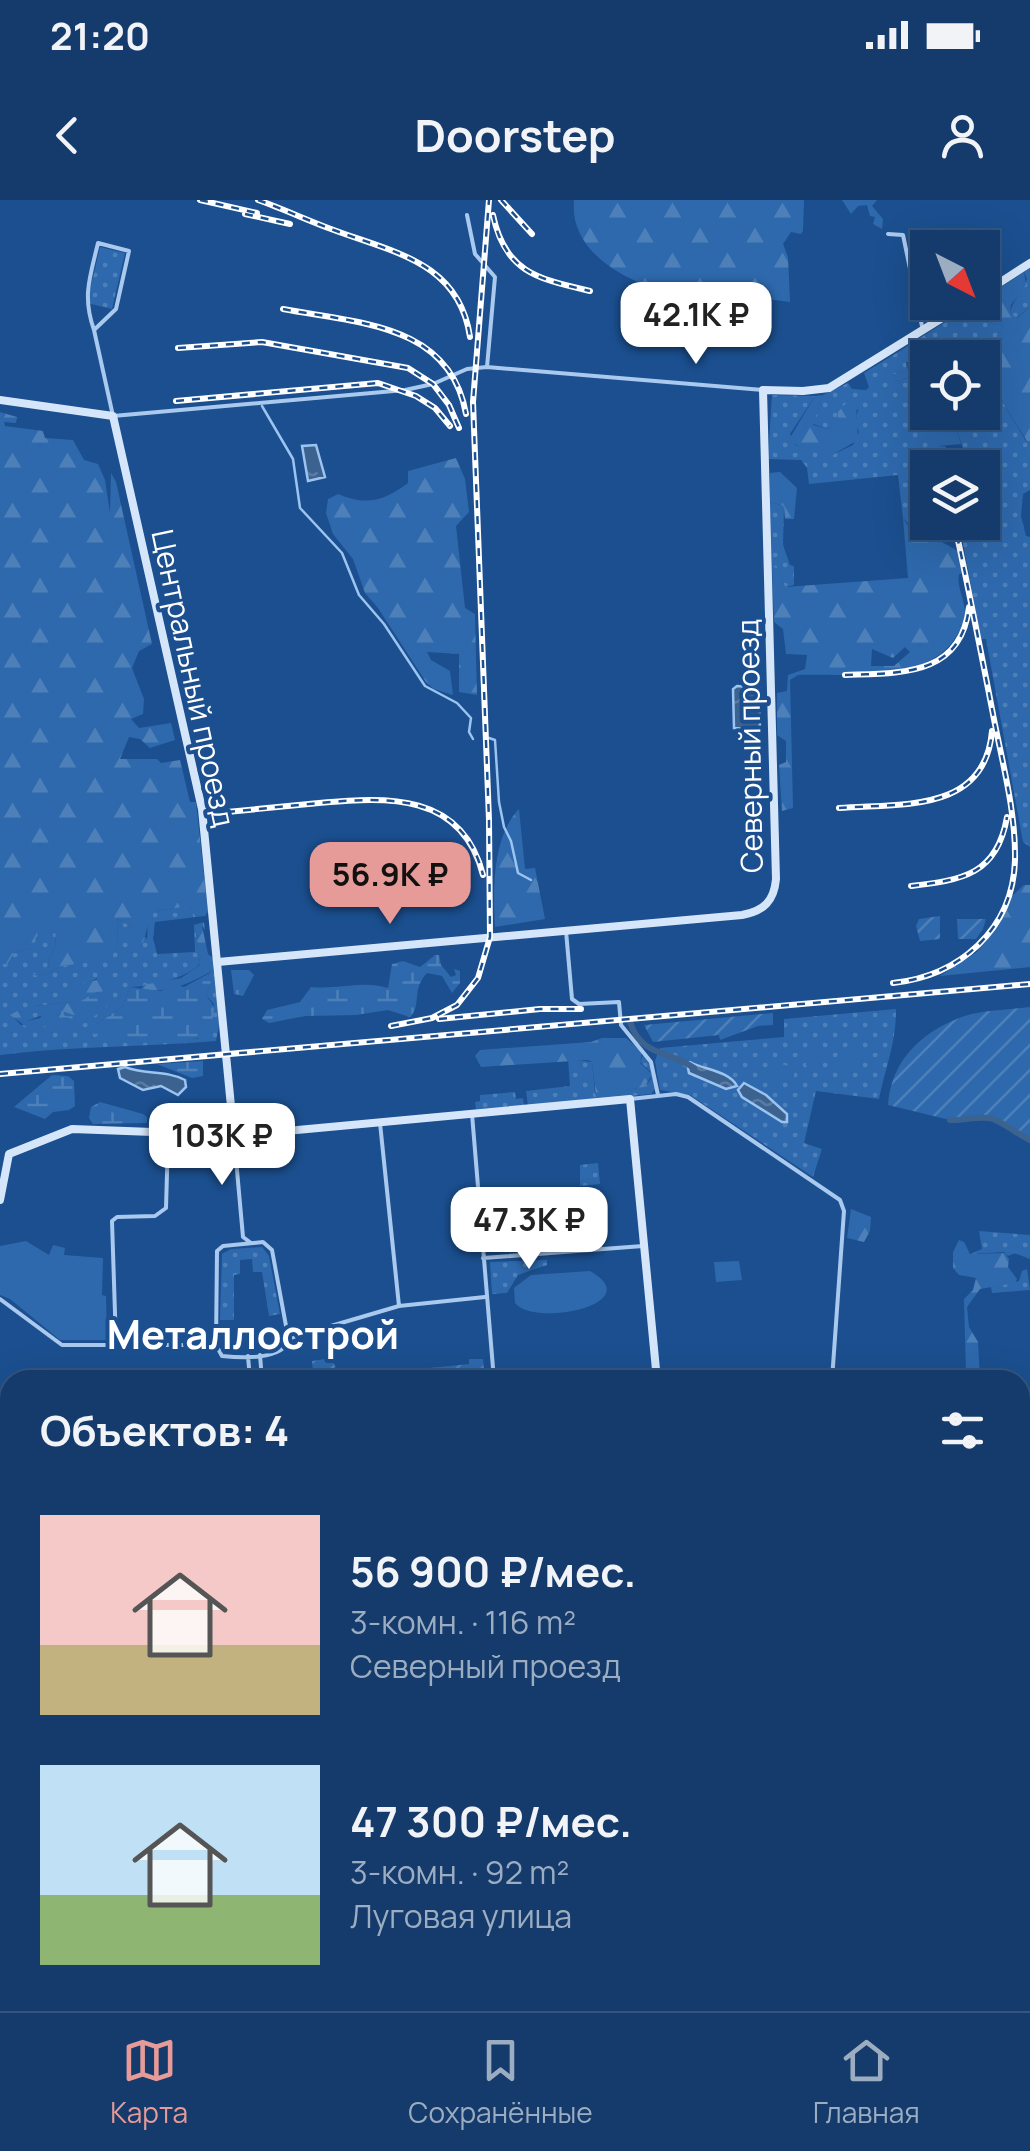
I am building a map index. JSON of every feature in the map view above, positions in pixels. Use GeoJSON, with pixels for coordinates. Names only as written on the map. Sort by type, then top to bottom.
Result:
{"type":"FeatureCollection","features":[{"type":"Feature","properties":{"kind":"street"},"geometry":{"type":"LineString","coordinates":[[467,215],[475,254],[495,277],[488,367]]}},
{"type":"Feature","properties":{"kind":"street"},"geometry":{"type":"LineString","coordinates":[[888,234],[904,235],[922,331]]}},
{"type":"Feature","properties":{"kind":"street","name":"Центральный проезд"},"geometry":{"type":"LineString","coordinates":[[94,330],[116,309],[130,250],[98,243],[86,308],[202,809],[234,1137]]}},
{"type":"Feature","properties":{"kind":"street"},"geometry":{"type":"LineString","coordinates":[[1000,283],[1030,264]]}},
{"type":"Feature","properties":{"kind":"street"},"geometry":{"type":"LineString","coordinates":[[0,400],[113,416],[405,390],[433,384],[467,369],[488,367],[803,392],[829,388],[939,320]]}},
{"type":"Feature","properties":{"kind":"street","name":"Северный проезд"},"geometry":{"type":"LineString","coordinates":[[218,962],[759,911],[773,896],[776,864],[763,390]]}},
{"type":"Feature","properties":{"kind":"street"},"geometry":{"type":"LineString","coordinates":[[566,931],[572,999],[578,1004],[619,1002],[622,1025],[652,1062],[658,1095]]}},
{"type":"Feature","properties":{"kind":"street"},"geometry":{"type":"LineString","coordinates":[[0,1200],[5,1155],[72,1129],[153,1132],[180,1141],[676,1094],[694,1100],[840,1200],[844,1211],[833,1370]]}},
{"type":"Feature","properties":{"kind":"street"},"geometry":{"type":"LineString","coordinates":[[630,1099],[656,1370]]}},
{"type":"Feature","properties":{"kind":"street"},"geometry":{"type":"LineString","coordinates":[[472,1114],[493,1370]]}},
{"type":"Feature","properties":{"kind":"street"},"geometry":{"type":"LineString","coordinates":[[380,1123],[399,1306]]}},
{"type":"Feature","properties":{"kind":"street"},"geometry":{"type":"LineString","coordinates":[[234,1137],[243,1236],[252,1243]]}},
{"type":"Feature","properties":{"kind":"street"},"geometry":{"type":"LineString","coordinates":[[116,1344],[112,1220],[161,1214],[166,1208],[168,1139]]}},
{"type":"Feature","properties":{"kind":"street"},"geometry":{"type":"LineString","coordinates":[[233,1244],[243,1236]]}},
{"type":"Feature","properties":{"kind":"street"},"geometry":{"type":"LineString","coordinates":[[290,1338],[272,1250],[266,1243],[223,1246],[218,1251],[216,1345],[225,1358],[281,1352],[290,1338],[399,1306],[487,1297]]}},
{"type":"Feature","properties":{"kind":"street"},"geometry":{"type":"LineString","coordinates":[[484,1258],[644,1246]]}},
{"type":"Feature","properties":{"kind":"street"},"geometry":{"type":"LineString","coordinates":[[0,1298],[59,1344],[216,1345]]}},
{"type":"Feature","properties":{"kind":"street"},"geometry":{"type":"LineString","coordinates":[[260,1354],[261,1370]]}},
{"type":"Feature","properties":{"kind":"street"},"geometry":{"type":"LineString","coordinates":[[248,1356],[249,1370]]}},
{"type":"Feature","properties":{"kind":"green space"},"geometry":{"type":"Polygon","coordinates":[[[574,200],[804,200],[803,231],[791,232],[783,244],[788,257],[790,302],[703,295],[698,302],[636,281],[598,257],[584,241],[576,222],[574,200]]]}},
{"type":"Feature","properties":{"kind":"green space"},"geometry":{"type":"Polygon","coordinates":[[[842,200],[877,200],[872,206],[883,219],[882,229],[873,224],[875,217],[870,216],[867,205],[858,206],[851,214],[842,200]]]}},
{"type":"Feature","properties":{"kind":"green space"},"geometry":{"type":"Polygon","coordinates":[[[100,247],[125,253],[112,309],[87,303],[100,247]]]}},
{"type":"Feature","properties":{"kind":"green space"},"geometry":{"type":"Polygon","coordinates":[[[1030,268],[1030,307],[1016,318],[1011,309],[1027,279],[1024,272],[1030,268]]]}},
{"type":"Feature","properties":{"kind":"green space"},"geometry":{"type":"Polygon","coordinates":[[[1024,272],[1026,285],[1011,305],[1010,313],[1017,318],[1030,307],[1030,441],[1000,395],[1000,340],[995,340],[1003,326],[985,320],[1000,320],[1000,288],[1024,272]]]}},
{"type":"Feature","properties":{"kind":"green space"},"geometry":{"type":"Polygon","coordinates":[[[949,320],[985,320],[1003,326],[995,340],[927,340],[926,334],[949,320]]]}},
{"type":"Feature","properties":{"kind":"green space"},"geometry":{"type":"Polygon","coordinates":[[[910,345],[907,370],[892,375],[897,381],[910,377],[910,430],[938,430],[939,446],[946,447],[910,450],[910,526],[903,518],[898,475],[809,484],[807,468],[801,460],[768,459],[772,395],[815,396],[790,434],[795,445],[832,455],[853,445],[859,432],[858,409],[838,420],[835,427],[827,429],[813,424],[823,395],[848,383],[852,389],[866,390],[869,387],[864,373],[910,345]]]}},
{"type":"Feature","properties":{"kind":"green space"},"geometry":{"type":"Polygon","coordinates":[[[910,357],[910,377],[897,381],[892,375],[907,370],[910,357]]]}},
{"type":"Feature","properties":{"kind":"green space"},"geometry":{"type":"Polygon","coordinates":[[[823,395],[813,425],[827,429],[834,427],[838,412],[848,401],[856,402],[858,440],[832,455],[788,441],[815,396],[823,395]]]}},
{"type":"Feature","properties":{"kind":"green space"},"geometry":{"type":"Polygon","coordinates":[[[1000,395],[1026,441],[1030,441],[1030,490],[1023,494],[1021,516],[1026,536],[1030,537],[1030,847],[1023,842],[986,639],[981,639],[962,540],[1000,540],[1000,450],[963,450],[957,430],[1000,430],[1000,395]]]}},
{"type":"Feature","properties":{"kind":"green space"},"geometry":{"type":"Polygon","coordinates":[[[0,412],[17,417],[16,423],[4,422],[5,426],[43,431],[45,438],[73,440],[84,460],[98,464],[110,513],[111,473],[116,482],[152,644],[139,651],[132,668],[144,699],[143,714],[131,719],[139,728],[171,723],[175,740],[150,748],[140,739],[129,737],[120,759],[157,759],[161,763],[180,760],[190,802],[196,802],[208,912],[196,917],[190,906],[155,911],[138,951],[129,947],[128,934],[133,927],[117,919],[118,939],[111,960],[61,966],[42,976],[33,975],[49,966],[56,934],[37,927],[34,952],[28,949],[14,953],[7,964],[0,964],[0,412]]]}},
{"type":"Feature","properties":{"kind":"green space"},"geometry":{"type":"Polygon","coordinates":[[[933,430],[956,430],[961,444],[939,446],[930,434],[933,430]]]}},
{"type":"Feature","properties":{"kind":"green space"},"geometry":{"type":"Polygon","coordinates":[[[456,458],[465,479],[469,512],[456,526],[465,608],[475,614],[477,695],[459,692],[459,654],[427,652],[431,660],[450,671],[453,695],[426,682],[365,593],[353,559],[333,534],[326,513],[328,499],[338,494],[367,501],[383,498],[408,483],[408,471],[456,458]]]}},
{"type":"Feature","properties":{"kind":"green space"},"geometry":{"type":"Polygon","coordinates":[[[780,472],[797,488],[794,519],[785,519],[784,506],[770,502],[770,473],[780,472]]]}},
{"type":"Feature","properties":{"kind":"green space"},"geometry":{"type":"Polygon","coordinates":[[[770,502],[784,506],[783,545],[790,565],[794,566],[794,585],[785,587],[772,564],[770,502]]]}},
{"type":"Feature","properties":{"kind":"green space"},"geometry":{"type":"Polygon","coordinates":[[[903,518],[910,529],[910,540],[938,540],[958,551],[963,573],[959,580],[964,619],[953,641],[937,656],[917,666],[869,674],[798,675],[790,680],[793,808],[782,811],[779,765],[786,762],[786,741],[777,735],[777,693],[787,691],[788,675],[805,669],[807,655],[786,654],[783,629],[774,622],[772,564],[777,566],[785,587],[908,578],[903,518]],[[905,647],[893,658],[872,649],[871,666],[894,666],[910,652],[905,647]]]}},
{"type":"Feature","properties":{"kind":"green space"},"geometry":{"type":"Polygon","coordinates":[[[519,809],[525,869],[535,868],[545,919],[495,927],[499,849],[519,809]]]}},
{"type":"Feature","properties":{"kind":"green space"},"geometry":{"type":"Polygon","coordinates":[[[1024,885],[1030,885],[1030,967],[940,976],[977,952],[998,925],[1012,896],[1024,885]]]}},
{"type":"Feature","properties":{"kind":"green space"},"geometry":{"type":"Polygon","coordinates":[[[190,906],[196,917],[155,922],[157,954],[195,952],[194,925],[204,922],[205,930],[202,926],[196,932],[200,964],[176,978],[130,987],[122,1007],[94,1026],[107,1035],[198,1039],[211,1021],[214,1004],[206,995],[211,982],[208,974],[213,970],[220,1020],[216,1041],[0,1055],[0,964],[14,953],[28,949],[37,927],[56,933],[49,966],[42,976],[61,966],[111,959],[118,939],[117,919],[147,939],[148,920],[155,911],[190,906]],[[97,978],[68,996],[72,1002],[34,1006],[43,1015],[27,1021],[22,1012],[11,1015],[21,1025],[61,1027],[86,1022],[97,978]]]}},
{"type":"Feature","properties":{"kind":"green space"},"geometry":{"type":"Polygon","coordinates":[[[940,916],[940,939],[920,941],[916,926],[919,919],[940,916]]]}},
{"type":"Feature","properties":{"kind":"green space"},"geometry":{"type":"Polygon","coordinates":[[[957,919],[986,919],[976,939],[958,939],[957,919]]]}},
{"type":"Feature","properties":{"kind":"green space"},"geometry":{"type":"Polygon","coordinates":[[[202,926],[213,970],[179,986],[141,990],[143,985],[181,978],[200,965],[196,932],[202,926]]]}},
{"type":"Feature","properties":{"kind":"green space"},"geometry":{"type":"Polygon","coordinates":[[[439,955],[441,965],[451,977],[456,975],[454,969],[460,971],[460,983],[452,993],[442,976],[427,973],[419,985],[410,1017],[388,1010],[305,1016],[269,1023],[262,1019],[267,1010],[300,1002],[311,987],[388,988],[392,964],[403,961],[420,967],[439,955]]]}},
{"type":"Feature","properties":{"kind":"green space"},"geometry":{"type":"Polygon","coordinates":[[[231,970],[249,970],[254,975],[243,996],[234,994],[231,970]]]}},
{"type":"Feature","properties":{"kind":"green space"},"geometry":{"type":"Polygon","coordinates":[[[208,974],[211,982],[206,995],[215,1008],[205,1038],[123,1043],[91,1033],[94,1026],[122,1007],[130,987],[161,991],[173,984],[184,987],[208,974]]]}},
{"type":"Feature","properties":{"kind":"green space"},"geometry":{"type":"Polygon","coordinates":[[[108,977],[114,987],[112,1001],[75,1027],[28,1028],[10,1015],[17,1011],[23,1012],[27,1021],[40,1018],[42,1015],[32,1010],[34,1006],[71,1002],[63,995],[66,988],[108,977]]]}},
{"type":"Feature","properties":{"kind":"green space"},"geometry":{"type":"Polygon","coordinates":[[[107,991],[109,1001],[85,1018],[71,1019],[59,1010],[77,1016],[86,1013],[87,1007],[78,1003],[96,992],[107,991]]]}},
{"type":"Feature","properties":{"kind":"green space"},"geometry":{"type":"Polygon","coordinates":[[[1030,1007],[1030,1140],[995,1120],[950,1120],[888,1105],[901,1063],[931,1032],[967,1015],[1030,1007]]]}},
{"type":"Feature","properties":{"kind":"green space"},"geometry":{"type":"Polygon","coordinates":[[[896,1009],[879,1099],[816,1091],[804,1143],[822,1149],[813,1177],[690,1095],[660,1090],[655,1061],[660,1048],[784,1037],[784,1019],[896,1009]]]}},
{"type":"Feature","properties":{"kind":"green space"},"geometry":{"type":"Polygon","coordinates":[[[773,1013],[773,1025],[758,1026],[720,1040],[719,1035],[653,1042],[644,1025],[773,1013]]]}},
{"type":"Feature","properties":{"kind":"green space"},"geometry":{"type":"Polygon","coordinates":[[[626,1038],[642,1052],[640,1063],[652,1074],[645,1087],[625,1090],[620,1096],[596,1097],[592,1062],[588,1060],[481,1067],[475,1056],[480,1050],[626,1038]]]}},
{"type":"Feature","properties":{"kind":"green space"},"geometry":{"type":"Polygon","coordinates":[[[851,1046],[863,1058],[851,1070],[839,1058],[851,1046]]]}},
{"type":"Feature","properties":{"kind":"green space"},"geometry":{"type":"Polygon","coordinates":[[[824,1047],[833,1056],[809,1069],[809,1055],[824,1047]]]}},
{"type":"Feature","properties":{"kind":"green space"},"geometry":{"type":"Polygon","coordinates":[[[643,1055],[650,1064],[655,1089],[651,1094],[528,1106],[526,1091],[570,1086],[568,1059],[592,1062],[595,1094],[645,1087],[651,1079],[650,1071],[640,1062],[643,1055]]]}},
{"type":"Feature","properties":{"kind":"green space"},"geometry":{"type":"Polygon","coordinates":[[[203,1061],[203,1076],[192,1078],[157,1064],[203,1061]]]}},
{"type":"Feature","properties":{"kind":"green space"},"geometry":{"type":"Polygon","coordinates":[[[771,1061],[795,1068],[793,1083],[767,1077],[771,1061]]]}},
{"type":"Feature","properties":{"kind":"green space"},"geometry":{"type":"Polygon","coordinates":[[[52,1075],[68,1076],[74,1081],[75,1106],[53,1112],[45,1119],[14,1107],[52,1075]]]}},
{"type":"Feature","properties":{"kind":"green space"},"geometry":{"type":"Polygon","coordinates":[[[515,1092],[516,1099],[523,1098],[524,1107],[476,1109],[480,1095],[515,1092]]]}},
{"type":"Feature","properties":{"kind":"green space"},"geometry":{"type":"Polygon","coordinates":[[[100,1102],[143,1114],[147,1123],[93,1124],[89,1118],[91,1107],[100,1102]]]}},
{"type":"Feature","properties":{"kind":"green space"},"geometry":{"type":"Polygon","coordinates":[[[598,1163],[600,1184],[580,1186],[580,1165],[598,1163]]]}},
{"type":"Feature","properties":{"kind":"green space"},"geometry":{"type":"Polygon","coordinates":[[[851,1209],[871,1217],[864,1242],[847,1238],[851,1209]]]}},
{"type":"Feature","properties":{"kind":"green space"},"geometry":{"type":"Polygon","coordinates":[[[979,1231],[1030,1235],[1030,1259],[1004,1252],[970,1254],[982,1249],[979,1231]]]}},
{"type":"Feature","properties":{"kind":"green space"},"geometry":{"type":"Polygon","coordinates":[[[959,1240],[970,1254],[1005,1253],[1008,1267],[1017,1279],[1015,1283],[980,1289],[967,1307],[969,1327],[978,1342],[979,1370],[966,1370],[964,1299],[973,1290],[976,1278],[959,1275],[953,1268],[953,1252],[959,1240]]]}},
{"type":"Feature","properties":{"kind":"green space"},"geometry":{"type":"Polygon","coordinates":[[[26,1241],[49,1255],[53,1245],[65,1248],[64,1255],[103,1258],[107,1340],[60,1340],[0,1295],[0,1246],[26,1241]]]}},
{"type":"Feature","properties":{"kind":"green space"},"geometry":{"type":"Polygon","coordinates":[[[262,1247],[269,1256],[280,1314],[269,1316],[262,1272],[253,1272],[252,1259],[240,1260],[240,1274],[234,1275],[234,1320],[220,1320],[222,1254],[231,1249],[262,1247]]]}},
{"type":"Feature","properties":{"kind":"green space"},"geometry":{"type":"Polygon","coordinates":[[[547,1260],[547,1265],[518,1275],[507,1293],[492,1294],[490,1262],[547,1260]]]}},
{"type":"Feature","properties":{"kind":"green space"},"geometry":{"type":"Polygon","coordinates":[[[739,1261],[742,1280],[716,1282],[714,1262],[739,1261]]]}},
{"type":"Feature","properties":{"kind":"green space"},"geometry":{"type":"Polygon","coordinates":[[[1027,1269],[1030,1290],[992,1293],[991,1287],[1019,1281],[1022,1271],[1027,1269]]]}},
{"type":"Feature","properties":{"kind":"green space"},"geometry":{"type":"Polygon","coordinates":[[[590,1271],[605,1283],[606,1293],[582,1309],[543,1313],[515,1303],[514,1288],[531,1275],[590,1271]]]}},
{"type":"Feature","properties":{"kind":"green space"},"geometry":{"type":"Polygon","coordinates":[[[332,1358],[336,1370],[313,1370],[312,1361],[332,1358]]]}},
{"type":"Feature","properties":{"kind":"green space"},"geometry":{"type":"Polygon","coordinates":[[[469,1359],[483,1359],[484,1370],[411,1370],[469,1364],[469,1359]]]}},
{"type":"Feature","properties":{"kind":"water"},"geometry":{"type":"Polygon","coordinates":[[[316,445],[325,477],[308,481],[302,446],[316,445]]]}},
{"type":"Feature","properties":{"kind":"water"},"geometry":{"type":"Polygon","coordinates":[[[759,688],[760,730],[734,728],[733,689],[759,688]]]}},
{"type":"Feature","properties":{"kind":"water"},"geometry":{"type":"Polygon","coordinates":[[[690,1062],[723,1074],[737,1086],[726,1089],[689,1073],[690,1062]]]}},
{"type":"Feature","properties":{"kind":"water"},"geometry":{"type":"Polygon","coordinates":[[[118,1069],[178,1077],[185,1080],[186,1087],[178,1095],[161,1086],[143,1090],[120,1078],[118,1069]]]}},
{"type":"Feature","properties":{"kind":"water"},"geometry":{"type":"Polygon","coordinates":[[[744,1083],[766,1095],[787,1114],[787,1122],[742,1097],[738,1090],[744,1083]]]}},
{"type":"Feature","properties":{"kind":"waterway"},"geometry":{"type":"LineString","coordinates":[[262,406],[293,459],[300,508],[342,553],[359,595],[384,624],[425,686],[457,703],[471,718],[469,732],[473,739]]}},
{"type":"Feature","properties":{"kind":"waterway"},"geometry":{"type":"LineString","coordinates":[[489,738],[495,740],[504,827],[518,873],[531,880]]}},
{"type":"Feature","properties":{"kind":"waterway"},"geometry":{"type":"LineString","coordinates":[[630,1022],[648,1047],[694,1068]]}},
{"type":"Feature","properties":{"kind":"waterway"},"geometry":{"type":"LineString","coordinates":[[950,1120],[993,1119],[1030,1140]]}},
{"type":"Feature","properties":{"kind":"railway"},"geometry":{"type":"LineString","coordinates":[[200,200],[257,213]]}},
{"type":"Feature","properties":{"kind":"railway"},"geometry":{"type":"LineString","coordinates":[[258,200],[419,263],[452,291],[470,337]]}},
{"type":"Feature","properties":{"kind":"railway"},"geometry":{"type":"LineString","coordinates":[[391,1026],[432,1018],[457,1005],[478,978],[490,937],[473,402],[489,200]]}},
{"type":"Feature","properties":{"kind":"railway"},"geometry":{"type":"LineString","coordinates":[[501,200],[532,234]]}},
{"type":"Feature","properties":{"kind":"railway"},"geometry":{"type":"LineString","coordinates":[[245,214],[290,224]]}},
{"type":"Feature","properties":{"kind":"railway"},"geometry":{"type":"LineString","coordinates":[[493,215],[506,250],[527,270],[590,291]]}},
{"type":"Feature","properties":{"kind":"railway"},"geometry":{"type":"LineString","coordinates":[[283,309],[369,324],[420,344],[441,361],[457,384],[466,414]]}},
{"type":"Feature","properties":{"kind":"railway"},"geometry":{"type":"LineString","coordinates":[[178,348],[262,342],[408,368],[433,384],[449,405],[459,428]]}},
{"type":"Feature","properties":{"kind":"railway"},"geometry":{"type":"LineString","coordinates":[[176,401],[378,383],[416,396],[435,408],[450,426]]}},
{"type":"Feature","properties":{"kind":"railway"},"geometry":{"type":"LineString","coordinates":[[893,983],[940,971],[978,945],[993,928],[1012,885],[1015,841],[1011,803],[958,540]]}},
{"type":"Feature","properties":{"kind":"railway"},"geometry":{"type":"LineString","coordinates":[[845,675],[906,671],[940,659],[954,647],[964,630],[969,607]]}},
{"type":"Feature","properties":{"kind":"railway"},"geometry":{"type":"LineString","coordinates":[[839,808],[912,803],[957,791],[974,777],[986,758],[992,731]]}},
{"type":"Feature","properties":{"kind":"railway"},"geometry":{"type":"LineString","coordinates":[[227,812],[370,800],[419,806],[440,814],[458,828],[473,848],[483,875]]}},
{"type":"Feature","properties":{"kind":"railway"},"geometry":{"type":"LineString","coordinates":[[911,886],[961,877],[986,863],[1002,836],[1007,817]]}},
{"type":"Feature","properties":{"kind":"railway"},"geometry":{"type":"LineString","coordinates":[[0,1074],[1030,984]]}},
{"type":"Feature","properties":{"kind":"railway"},"geometry":{"type":"LineString","coordinates":[[439,1019],[581,1009]]}},
{"type":"Feature","properties":{"kind":"district","name":"Металлострой"},"geometry":{"type":"Point","coordinates":[253,1333]}}]}
